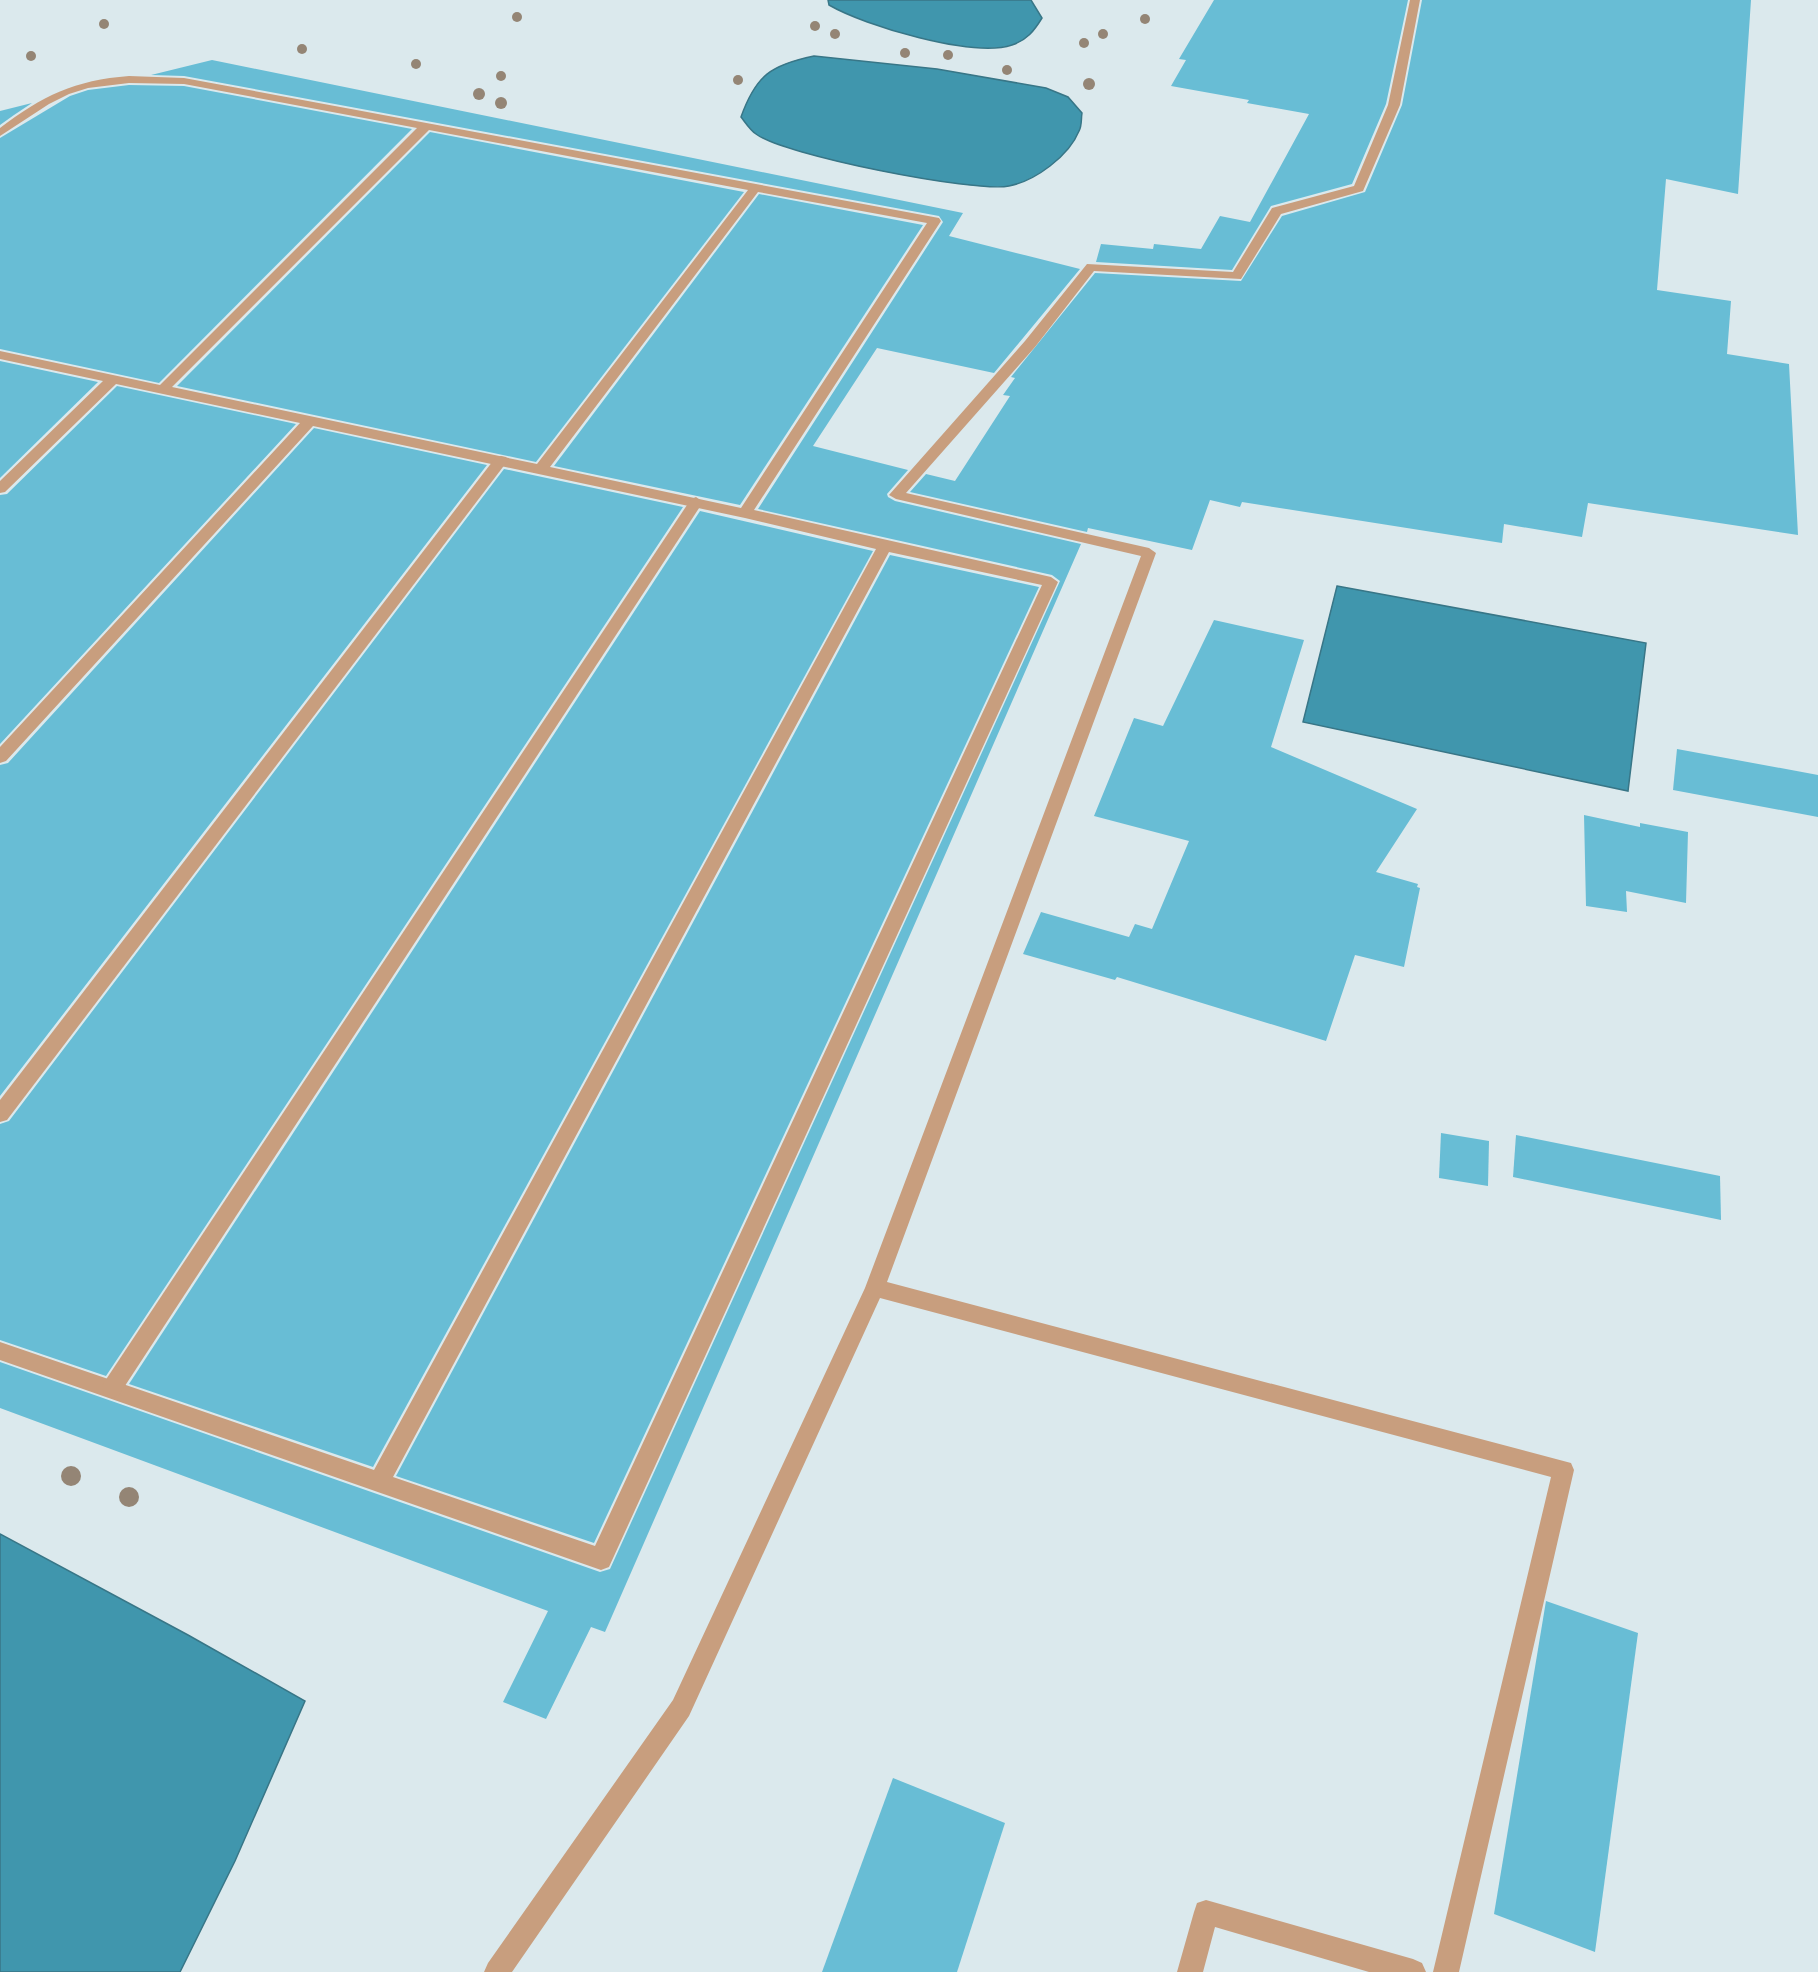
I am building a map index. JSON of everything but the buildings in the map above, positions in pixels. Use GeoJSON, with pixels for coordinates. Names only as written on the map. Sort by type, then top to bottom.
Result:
{"type":"FeatureCollection","features":[{"type":"Feature","properties":{"kind":"street"},"geometry":{"type":"LineString","coordinates":[[497,1972],[681,1708],[875,1288],[1149,553],[896,495],[1030,344],[1091,267],[1237,276],[1276,211],[1359,188],[1394,105],[1415,0]]}},
{"type":"Feature","properties":{"kind":"street"},"geometry":{"type":"LineString","coordinates":[[0,133],[32,108],[61,92],[97,81],[144,78],[232,89],[935,221],[745,513]]}},
{"type":"Feature","properties":{"kind":"street"},"geometry":{"type":"LineString","coordinates":[[161,391],[426,126]]}},
{"type":"Feature","properties":{"kind":"street"},"geometry":{"type":"LineString","coordinates":[[541,469],[755,188]]}},
{"type":"Feature","properties":{"kind":"street"},"geometry":{"type":"LineString","coordinates":[[0,356],[111,381],[501,460],[1051,582],[601,1560],[112,1388],[0,1351]]}},
{"type":"Feature","properties":{"kind":"street"},"geometry":{"type":"LineString","coordinates":[[0,489],[111,381]]}},
{"type":"Feature","properties":{"kind":"street"},"geometry":{"type":"LineString","coordinates":[[0,757],[310,420]]}},
{"type":"Feature","properties":{"kind":"street"},"geometry":{"type":"LineString","coordinates":[[0,1114],[501,460]]}},
{"type":"Feature","properties":{"kind":"street"},"geometry":{"type":"LineString","coordinates":[[112,1388],[696,502]]}},
{"type":"Feature","properties":{"kind":"street"},"geometry":{"type":"LineString","coordinates":[[379,1482],[885,546]]}},
{"type":"Feature","properties":{"kind":"street"},"geometry":{"type":"LineString","coordinates":[[875,1288],[1563,1470],[1446,1972]]}},
{"type":"Feature","properties":{"kind":"street"},"geometry":{"type":"LineString","coordinates":[[1190,1972],[1206,1912],[1413,1972]]}},
{"type":"Feature","properties":{"kind":"water"},"geometry":{"type":"Polygon","coordinates":[[[828,0],[1031,0],[1042,18],[1030,34],[1017,43],[994,48],[972,47],[919,38],[867,22],[829,5],[828,0]]]}},
{"type":"Feature","properties":{"kind":"water"},"geometry":{"type":"Polygon","coordinates":[[[814,56],[937,69],[1046,88],[1068,97],[1082,113],[1081,127],[1068,149],[1040,173],[1009,186],[989,187],[921,178],[839,162],[773,143],[756,134],[741,117],[759,82],[776,68],[814,56]]]}},
{"type":"Feature","properties":{"kind":"water"},"geometry":{"type":"Polygon","coordinates":[[[1337,586],[1646,643],[1628,791],[1303,722],[1337,586]]]}},
{"type":"Feature","properties":{"kind":"water"},"geometry":{"type":"Polygon","coordinates":[[[0,1534],[305,1701],[235,1861],[180,1972],[0,1972],[0,1534]]]}}]}
